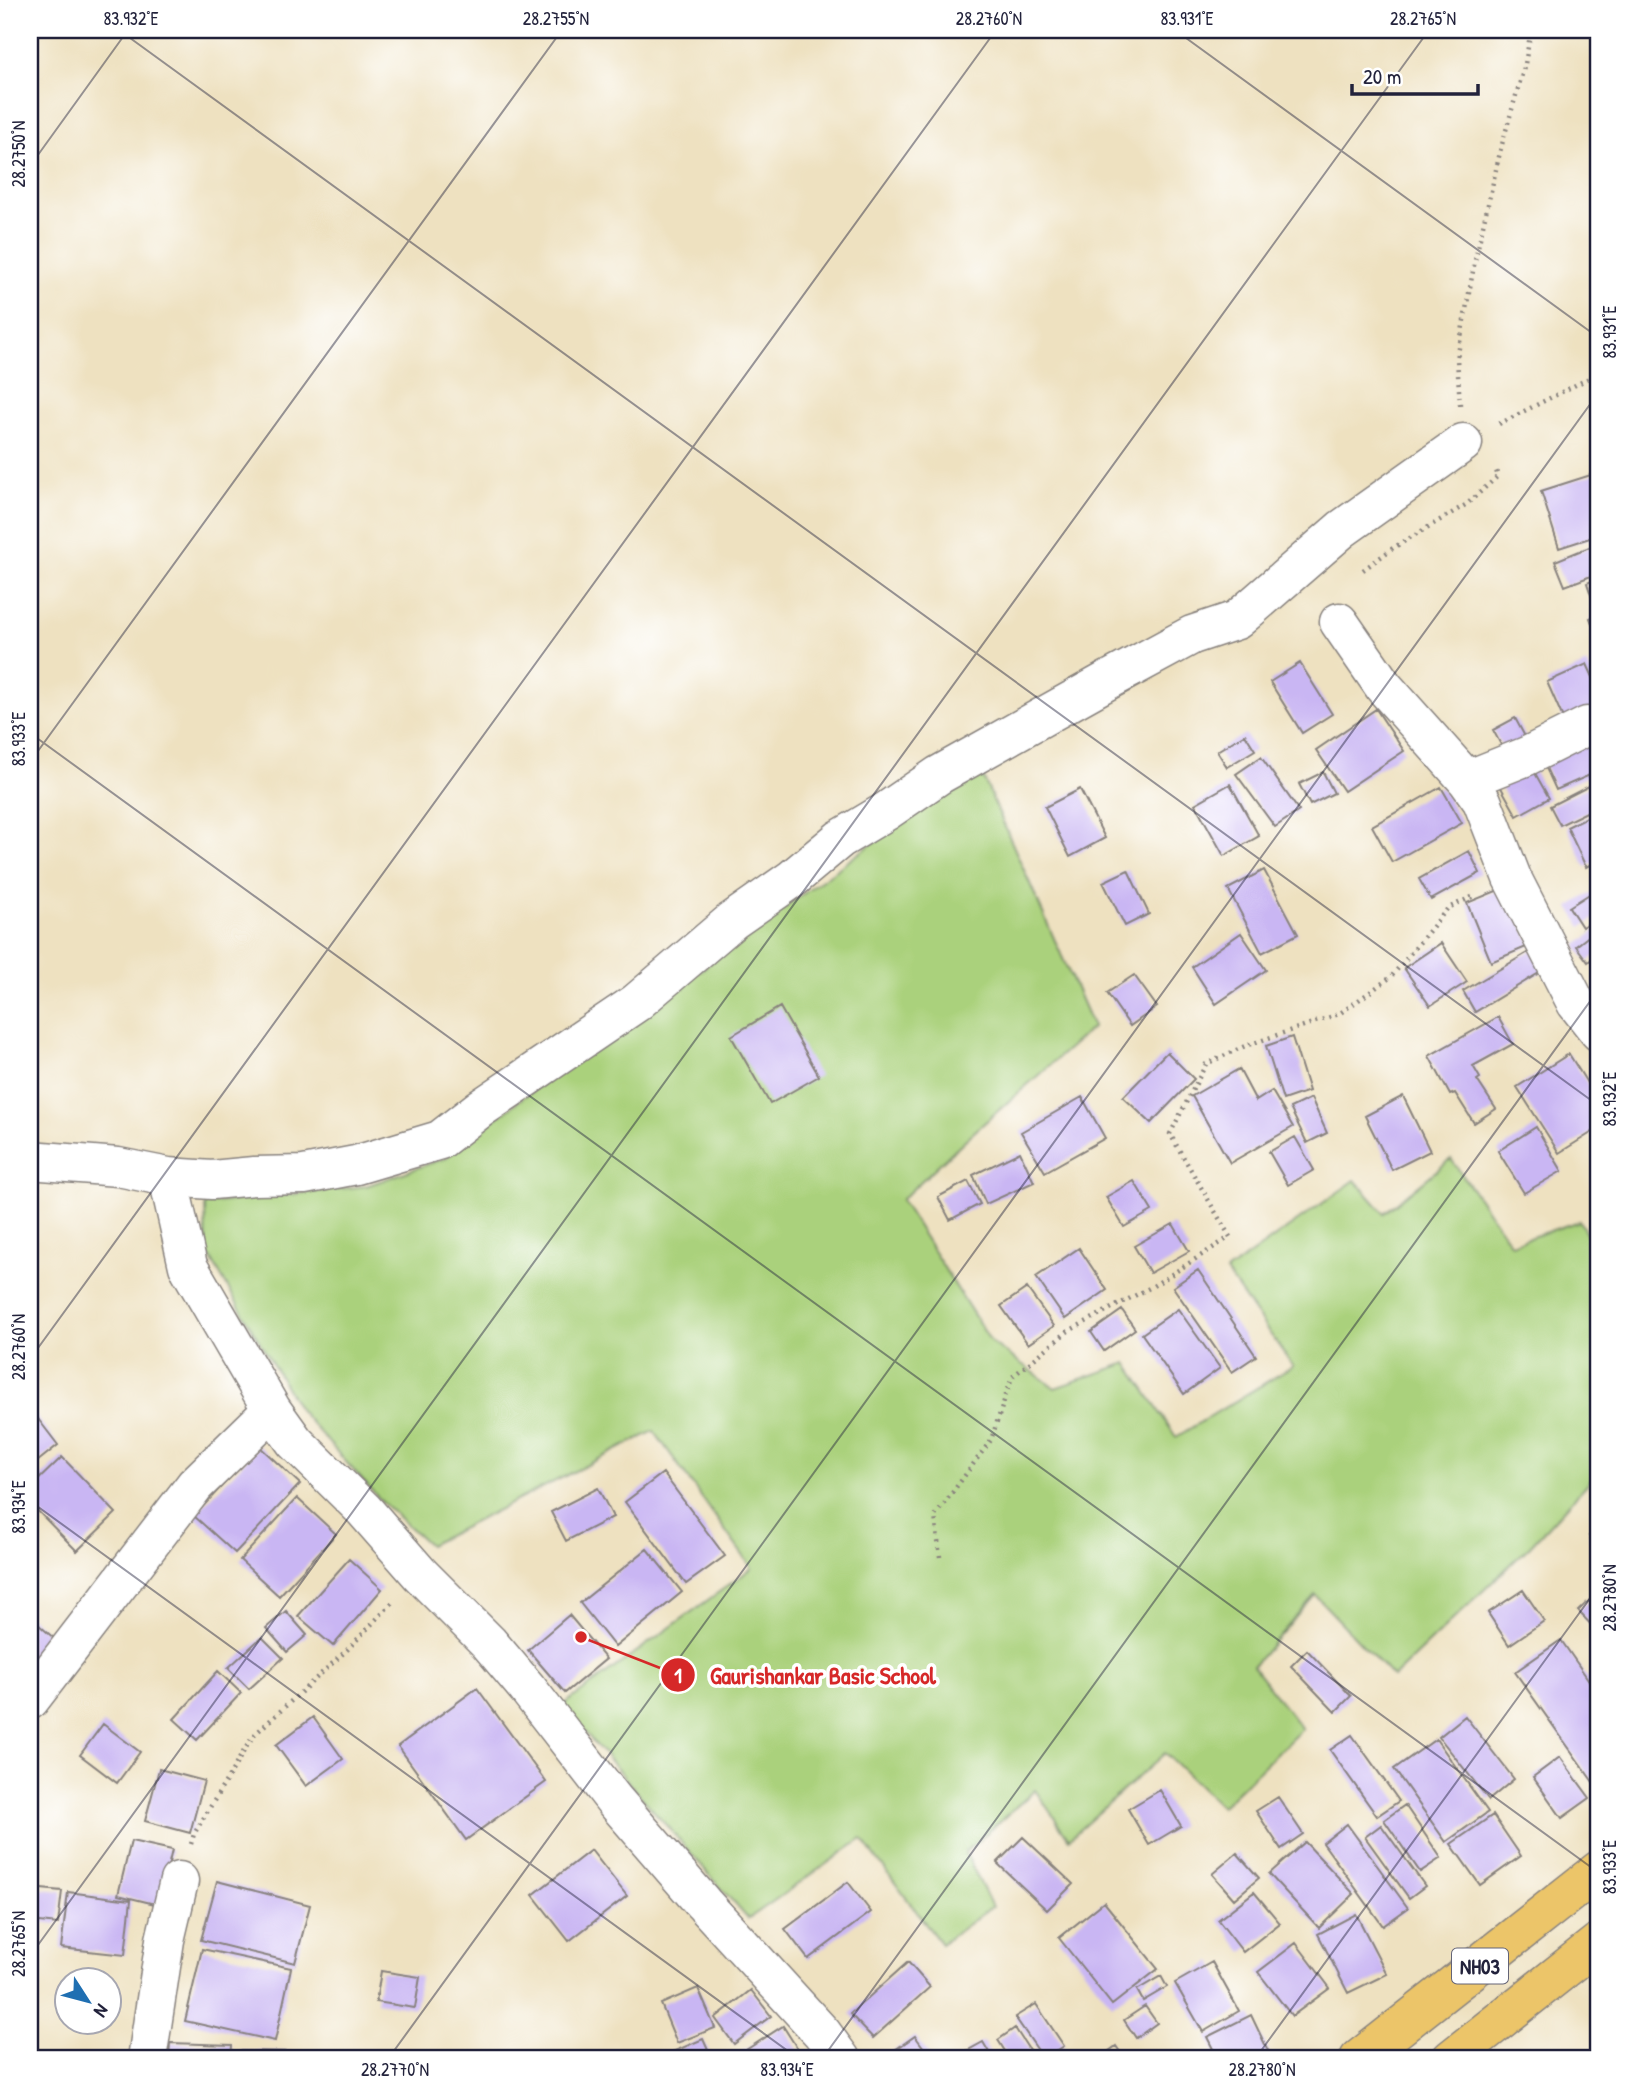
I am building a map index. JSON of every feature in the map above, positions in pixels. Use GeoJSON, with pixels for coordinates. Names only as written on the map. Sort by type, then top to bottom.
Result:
{"type":"FeatureCollection","features":[{"type":"Feature","properties":{"kind":"highway","name":"NH03"},"geometry":{"type":"LineString","coordinates":[[1359,2059],[1599,1870]]}},
{"type":"Feature","properties":{"kind":"highway"},"geometry":{"type":"LineString","coordinates":[[1451,2059],[1599,1942]]}},
{"type":"Feature","properties":{"kind":"street"},"geometry":{"type":"LineString","coordinates":[[30,1160],[118,1167],[168,1177],[212,1180],[304,1175],[356,1165],[440,1140],[481,1108],[636,1003],[732,920],[792,879],[840,839],[939,775],[1105,682],[1192,635],[1237,620],[1342,529],[1463,443]]}},
{"type":"Feature","properties":{"kind":"street"},"geometry":{"type":"LineString","coordinates":[[1339,622],[1384,687],[1467,780],[1482,801],[1512,878],[1576,1003],[1599,1032]]}},
{"type":"Feature","properties":{"kind":"street"},"geometry":{"type":"LineString","coordinates":[[1467,780],[1527,756],[1587,726],[1599,731]]}},
{"type":"Feature","properties":{"kind":"street"},"geometry":{"type":"LineString","coordinates":[[168,1177],[188,1266],[272,1410],[295,1443],[364,1510],[420,1574],[489,1643],[614,1800],[703,1903],[822,2033],[841,2059]]}},
{"type":"Feature","properties":{"kind":"street"},"geometry":{"type":"LineString","coordinates":[[30,1700],[195,1485],[272,1410]]}},
{"type":"Feature","properties":{"kind":"street"},"geometry":{"type":"LineString","coordinates":[[147,2059],[165,1940],[178,1881]]}},
{"type":"Feature","properties":{"kind":"path"},"geometry":{"type":"LineString","coordinates":[[1531,30],[1525,64],[1501,148],[1478,248],[1457,359],[1463,443],[1599,373]]}},
{"type":"Feature","properties":{"kind":"path"},"geometry":{"type":"LineString","coordinates":[[1339,622],[1348,580],[1393,548],[1467,504],[1498,476]]}},
{"type":"Feature","properties":{"kind":"path"},"geometry":{"type":"LineString","coordinates":[[940,1557],[936,1516],[991,1440],[1012,1377],[1067,1332],[1153,1286],[1230,1237],[1170,1134],[1206,1064],[1245,1046],[1339,1014],[1391,977],[1448,908],[1512,878]]}},
{"type":"Feature","properties":{"kind":"path"},"geometry":{"type":"LineString","coordinates":[[178,1881],[194,1834],[253,1736],[348,1648],[420,1574]]}},
{"type":"Feature","properties":{"kind":"green space"},"geometry":{"type":"Polygon","coordinates":[[[980,770],[1093,1027],[901,1200],[991,1342],[1055,1388],[1127,1363],[1176,1437],[1293,1366],[1226,1272],[1355,1180],[1384,1213],[1451,1159],[1511,1244],[1579,1221],[1599,1253],[1599,1471],[1530,1546],[1393,1677],[1315,1595],[1253,1666],[1302,1729],[1221,1807],[1165,1753],[1069,1839],[1035,1790],[965,1852],[992,1907],[941,1944],[862,1839],[748,1919],[562,1706],[752,1568],[654,1431],[429,1545],[382,1502],[300,1411],[206,1250],[205,1204],[366,1186],[445,1158],[535,1088],[682,984],[918,810],[980,770]]]}},
{"type":"Feature","properties":{"kind":"building"},"geometry":{"type":"Polygon","coordinates":[[[1597,473],[1599,535],[1559,548],[1541,491],[1597,473]]]}},
{"type":"Feature","properties":{"kind":"building"},"geometry":{"type":"Polygon","coordinates":[[[1599,543],[1599,573],[1565,586],[1555,561],[1599,543]]]}},
{"type":"Feature","properties":{"kind":"building"},"geometry":{"type":"Polygon","coordinates":[[[1599,578],[1599,608],[1596,610],[1587,583],[1599,578]]]}},
{"type":"Feature","properties":{"kind":"building"},"geometry":{"type":"Polygon","coordinates":[[[1599,614],[1599,642],[1590,618],[1599,614]]]}},
{"type":"Feature","properties":{"kind":"building"},"geometry":{"type":"Polygon","coordinates":[[[1300,663],[1332,714],[1302,733],[1270,682],[1300,663]]]}},
{"type":"Feature","properties":{"kind":"building"},"geometry":{"type":"Polygon","coordinates":[[[1587,664],[1599,690],[1599,709],[1566,725],[1547,682],[1587,664]]]}},
{"type":"Feature","properties":{"kind":"building"},"geometry":{"type":"Polygon","coordinates":[[[1376,709],[1404,751],[1344,791],[1316,750],[1376,709]]]}},
{"type":"Feature","properties":{"kind":"building"},"geometry":{"type":"Polygon","coordinates":[[[1515,718],[1529,744],[1507,756],[1493,730],[1515,718]]]}},
{"type":"Feature","properties":{"kind":"building"},"geometry":{"type":"Polygon","coordinates":[[[1245,734],[1255,750],[1227,767],[1217,751],[1245,734]]]}},
{"type":"Feature","properties":{"kind":"building"},"geometry":{"type":"Polygon","coordinates":[[[1589,735],[1599,757],[1599,771],[1556,790],[1541,757],[1589,735]]]}},
{"type":"Feature","properties":{"kind":"building"},"geometry":{"type":"Polygon","coordinates":[[[1261,757],[1299,811],[1275,827],[1236,774],[1261,757]]]}},
{"type":"Feature","properties":{"kind":"building"},"geometry":{"type":"Polygon","coordinates":[[[1531,766],[1549,798],[1517,816],[1499,784],[1531,766]]]}},
{"type":"Feature","properties":{"kind":"building"},"geometry":{"type":"Polygon","coordinates":[[[1323,772],[1334,793],[1310,805],[1299,784],[1323,772]]]}},
{"type":"Feature","properties":{"kind":"building"},"geometry":{"type":"Polygon","coordinates":[[[1599,781],[1599,806],[1560,825],[1550,806],[1599,781]]]}},
{"type":"Feature","properties":{"kind":"building"},"geometry":{"type":"Polygon","coordinates":[[[1230,784],[1259,836],[1224,856],[1195,804],[1230,784]]]}},
{"type":"Feature","properties":{"kind":"building"},"geometry":{"type":"Polygon","coordinates":[[[1441,787],[1462,823],[1392,862],[1372,826],[1441,787]]]}},
{"type":"Feature","properties":{"kind":"building"},"geometry":{"type":"Polygon","coordinates":[[[1080,789],[1105,838],[1070,857],[1045,807],[1080,789]]]}},
{"type":"Feature","properties":{"kind":"building"},"geometry":{"type":"Polygon","coordinates":[[[1599,811],[1599,860],[1586,867],[1567,827],[1599,811]]]}},
{"type":"Feature","properties":{"kind":"building"},"geometry":{"type":"Polygon","coordinates":[[[1469,851],[1480,873],[1431,900],[1419,879],[1469,851]]]}},
{"type":"Feature","properties":{"kind":"building"},"geometry":{"type":"Polygon","coordinates":[[[1128,870],[1149,914],[1125,926],[1103,882],[1128,870]]]}},
{"type":"Feature","properties":{"kind":"building"},"geometry":{"type":"Polygon","coordinates":[[[1264,870],[1298,934],[1262,953],[1228,889],[1264,870]]]}},
{"type":"Feature","properties":{"kind":"building"},"geometry":{"type":"Polygon","coordinates":[[[1506,887],[1531,945],[1491,962],[1467,903],[1506,887]]]}},
{"type":"Feature","properties":{"kind":"building"},"geometry":{"type":"Polygon","coordinates":[[[1599,888],[1599,916],[1582,927],[1569,907],[1599,888]]]}},
{"type":"Feature","properties":{"kind":"building"},"geometry":{"type":"Polygon","coordinates":[[[1599,928],[1599,953],[1588,962],[1576,946],[1599,928]]]}},
{"type":"Feature","properties":{"kind":"building"},"geometry":{"type":"Polygon","coordinates":[[[1241,933],[1266,970],[1216,1004],[1192,967],[1241,933]]]}},
{"type":"Feature","properties":{"kind":"building"},"geometry":{"type":"Polygon","coordinates":[[[1441,943],[1467,982],[1430,1006],[1404,968],[1441,943]]]}},
{"type":"Feature","properties":{"kind":"building"},"geometry":{"type":"Polygon","coordinates":[[[1532,950],[1544,970],[1475,1012],[1463,991],[1532,950]]]}},
{"type":"Feature","properties":{"kind":"building"},"geometry":{"type":"Polygon","coordinates":[[[1134,975],[1157,1007],[1130,1026],[1107,993],[1134,975]]]}},
{"type":"Feature","properties":{"kind":"building"},"geometry":{"type":"Polygon","coordinates":[[[780,1007],[819,1076],[770,1104],[731,1036],[780,1007]]]}},
{"type":"Feature","properties":{"kind":"building"},"geometry":{"type":"Polygon","coordinates":[[[1498,1017],[1513,1044],[1473,1066],[1480,1078],[1477,1080],[1496,1109],[1474,1123],[1455,1093],[1450,1095],[1429,1056],[1498,1017]]]}},
{"type":"Feature","properties":{"kind":"building"},"geometry":{"type":"Polygon","coordinates":[[[1292,1037],[1309,1091],[1283,1100],[1266,1046],[1292,1037]]]}},
{"type":"Feature","properties":{"kind":"building"},"geometry":{"type":"Polygon","coordinates":[[[1167,1052],[1194,1079],[1151,1123],[1123,1097],[1167,1052]]]}},
{"type":"Feature","properties":{"kind":"building"},"geometry":{"type":"Polygon","coordinates":[[[1569,1054],[1599,1102],[1599,1128],[1559,1153],[1517,1087],[1569,1054]]]}},
{"type":"Feature","properties":{"kind":"building"},"geometry":{"type":"Polygon","coordinates":[[[1239,1069],[1256,1101],[1272,1091],[1293,1127],[1230,1163],[1192,1096],[1239,1069]]]}},
{"type":"Feature","properties":{"kind":"building"},"geometry":{"type":"Polygon","coordinates":[[[1403,1096],[1430,1151],[1392,1170],[1365,1116],[1403,1096]]]}},
{"type":"Feature","properties":{"kind":"building"},"geometry":{"type":"Polygon","coordinates":[[[1082,1097],[1105,1138],[1045,1172],[1021,1132],[1082,1097]]]}},
{"type":"Feature","properties":{"kind":"building"},"geometry":{"type":"Polygon","coordinates":[[[1311,1098],[1327,1133],[1307,1143],[1290,1108],[1311,1098]]]}},
{"type":"Feature","properties":{"kind":"building"},"geometry":{"type":"Polygon","coordinates":[[[1536,1127],[1562,1171],[1524,1193],[1498,1151],[1536,1127]]]}},
{"type":"Feature","properties":{"kind":"building"},"geometry":{"type":"Polygon","coordinates":[[[1295,1137],[1314,1170],[1288,1185],[1269,1152],[1295,1137]]]}},
{"type":"Feature","properties":{"kind":"building"},"geometry":{"type":"Polygon","coordinates":[[[1020,1152],[1034,1182],[986,1204],[973,1175],[1020,1152]]]}},
{"type":"Feature","properties":{"kind":"building"},"geometry":{"type":"Polygon","coordinates":[[[968,1181],[980,1204],[950,1220],[938,1197],[968,1181]]]}},
{"type":"Feature","properties":{"kind":"building"},"geometry":{"type":"Polygon","coordinates":[[[1134,1181],[1152,1211],[1124,1227],[1106,1197],[1134,1181]]]}},
{"type":"Feature","properties":{"kind":"building"},"geometry":{"type":"Polygon","coordinates":[[[1173,1224],[1189,1251],[1150,1273],[1134,1246],[1173,1224]]]}},
{"type":"Feature","properties":{"kind":"building"},"geometry":{"type":"Polygon","coordinates":[[[1079,1248],[1107,1290],[1065,1319],[1036,1277],[1079,1248]]]}},
{"type":"Feature","properties":{"kind":"building"},"geometry":{"type":"Polygon","coordinates":[[[1198,1270],[1256,1356],[1232,1372],[1173,1287],[1198,1270]]]}},
{"type":"Feature","properties":{"kind":"building"},"geometry":{"type":"Polygon","coordinates":[[[1027,1288],[1054,1326],[1028,1344],[1001,1306],[1027,1288]]]}},
{"type":"Feature","properties":{"kind":"building"},"geometry":{"type":"Polygon","coordinates":[[[1178,1309],[1220,1368],[1184,1394],[1142,1334],[1178,1309]]]}},
{"type":"Feature","properties":{"kind":"building"},"geometry":{"type":"Polygon","coordinates":[[[1122,1310],[1135,1329],[1104,1351],[1091,1332],[1122,1310]]]}},
{"type":"Feature","properties":{"kind":"building"},"geometry":{"type":"Polygon","coordinates":[[[32,1411],[58,1445],[32,1466],[30,1413],[32,1411]]]}},
{"type":"Feature","properties":{"kind":"building"},"geometry":{"type":"Polygon","coordinates":[[[259,1446],[300,1484],[235,1553],[194,1516],[259,1446]]]}},
{"type":"Feature","properties":{"kind":"building"},"geometry":{"type":"Polygon","coordinates":[[[62,1457],[116,1513],[77,1551],[30,1503],[30,1488],[62,1457]]]}},
{"type":"Feature","properties":{"kind":"building"},"geometry":{"type":"Polygon","coordinates":[[[663,1473],[725,1556],[686,1584],[625,1502],[663,1473]]]}},
{"type":"Feature","properties":{"kind":"building"},"geometry":{"type":"Polygon","coordinates":[[[598,1488],[613,1517],[566,1541],[551,1512],[598,1488]]]}},
{"type":"Feature","properties":{"kind":"building"},"geometry":{"type":"Polygon","coordinates":[[[297,1498],[336,1534],[279,1596],[240,1560],[297,1498]]]}},
{"type":"Feature","properties":{"kind":"building"},"geometry":{"type":"Polygon","coordinates":[[[1599,1531],[1599,1558],[1589,1536],[1599,1531]]]}},
{"type":"Feature","properties":{"kind":"building"},"geometry":{"type":"Polygon","coordinates":[[[647,1549],[682,1592],[615,1647],[580,1603],[647,1549]]]}},
{"type":"Feature","properties":{"kind":"building"},"geometry":{"type":"Polygon","coordinates":[[[349,1559],[382,1589],[333,1646],[298,1616],[349,1559]]]}},
{"type":"Feature","properties":{"kind":"building"},"geometry":{"type":"Polygon","coordinates":[[[1523,1590],[1544,1621],[1509,1645],[1488,1613],[1523,1590]]]}},
{"type":"Feature","properties":{"kind":"building"},"geometry":{"type":"Polygon","coordinates":[[[1599,1591],[1599,1633],[1578,1611],[1599,1591]]]}},
{"type":"Feature","properties":{"kind":"building"},"geometry":{"type":"Polygon","coordinates":[[[286,1611],[307,1635],[287,1652],[266,1628],[286,1611]]]}},
{"type":"Feature","properties":{"kind":"building"},"geometry":{"type":"Polygon","coordinates":[[[569,1615],[606,1659],[565,1693],[528,1650],[569,1615]]]}},
{"type":"Feature","properties":{"kind":"building"},"geometry":{"type":"Polygon","coordinates":[[[30,1617],[56,1640],[32,1668],[30,1666],[30,1617]]]}},
{"type":"Feature","properties":{"kind":"building"},"geometry":{"type":"Polygon","coordinates":[[[262,1637],[283,1658],[249,1689],[228,1668],[262,1637]]]}},
{"type":"Feature","properties":{"kind":"building"},"geometry":{"type":"Polygon","coordinates":[[[1561,1640],[1599,1695],[1599,1778],[1593,1782],[1515,1672],[1561,1640]]]}},
{"type":"Feature","properties":{"kind":"building"},"geometry":{"type":"Polygon","coordinates":[[[1307,1650],[1351,1696],[1335,1712],[1291,1666],[1307,1650]]]}},
{"type":"Feature","properties":{"kind":"building"},"geometry":{"type":"Polygon","coordinates":[[[218,1671],[241,1693],[197,1740],[174,1719],[218,1671]]]}},
{"type":"Feature","properties":{"kind":"building"},"geometry":{"type":"Polygon","coordinates":[[[477,1688],[546,1782],[466,1840],[398,1746],[477,1688]]]}},
{"type":"Feature","properties":{"kind":"building"},"geometry":{"type":"Polygon","coordinates":[[[1465,1716],[1514,1779],[1489,1800],[1439,1737],[1465,1716]]]}},
{"type":"Feature","properties":{"kind":"building"},"geometry":{"type":"Polygon","coordinates":[[[313,1717],[343,1759],[306,1786],[276,1745],[313,1717]]]}},
{"type":"Feature","properties":{"kind":"building"},"geometry":{"type":"Polygon","coordinates":[[[103,1724],[140,1752],[117,1783],[80,1755],[103,1724]]]}},
{"type":"Feature","properties":{"kind":"building"},"geometry":{"type":"Polygon","coordinates":[[[1352,1735],[1399,1801],[1377,1816],[1330,1750],[1352,1735]]]}},
{"type":"Feature","properties":{"kind":"building"},"geometry":{"type":"Polygon","coordinates":[[[1436,1739],[1488,1812],[1446,1842],[1394,1769],[1436,1739]]]}},
{"type":"Feature","properties":{"kind":"building"},"geometry":{"type":"Polygon","coordinates":[[[1560,1757],[1590,1798],[1562,1818],[1533,1777],[1560,1757]]]}},
{"type":"Feature","properties":{"kind":"building"},"geometry":{"type":"Polygon","coordinates":[[[159,1769],[204,1781],[190,1833],[145,1821],[159,1769]]]}},
{"type":"Feature","properties":{"kind":"building"},"geometry":{"type":"Polygon","coordinates":[[[1160,1790],[1181,1826],[1149,1845],[1128,1809],[1160,1790]]]}},
{"type":"Feature","properties":{"kind":"building"},"geometry":{"type":"Polygon","coordinates":[[[1278,1797],[1303,1834],[1281,1849],[1256,1811],[1278,1797]]]}},
{"type":"Feature","properties":{"kind":"building"},"geometry":{"type":"Polygon","coordinates":[[[1405,1805],[1441,1858],[1420,1872],[1384,1820],[1405,1805]]]}},
{"type":"Feature","properties":{"kind":"building"},"geometry":{"type":"Polygon","coordinates":[[[1493,1815],[1521,1856],[1480,1885],[1451,1844],[1493,1815]]]}},
{"type":"Feature","properties":{"kind":"building"},"geometry":{"type":"Polygon","coordinates":[[[1347,1824],[1408,1908],[1383,1926],[1323,1843],[1347,1824]]]}},
{"type":"Feature","properties":{"kind":"building"},"geometry":{"type":"Polygon","coordinates":[[[1381,1825],[1425,1886],[1409,1898],[1365,1837],[1381,1825]]]}},
{"type":"Feature","properties":{"kind":"building"},"geometry":{"type":"Polygon","coordinates":[[[1023,1837],[1073,1884],[1047,1910],[997,1863],[1023,1837]]]}},
{"type":"Feature","properties":{"kind":"building"},"geometry":{"type":"Polygon","coordinates":[[[131,1841],[172,1850],[159,1905],[118,1895],[131,1841]]]}},
{"type":"Feature","properties":{"kind":"building"},"geometry":{"type":"Polygon","coordinates":[[[1305,1842],[1354,1894],[1319,1928],[1269,1874],[1305,1842]]]}},
{"type":"Feature","properties":{"kind":"building"},"geometry":{"type":"Polygon","coordinates":[[[591,1850],[627,1896],[569,1941],[533,1895],[591,1850]]]}},
{"type":"Feature","properties":{"kind":"building"},"geometry":{"type":"Polygon","coordinates":[[[1237,1853],[1259,1878],[1234,1899],[1212,1874],[1237,1853]]]}},
{"type":"Feature","properties":{"kind":"building"},"geometry":{"type":"Polygon","coordinates":[[[217,1881],[310,1905],[295,1963],[201,1940],[217,1881]]]}},
{"type":"Feature","properties":{"kind":"building"},"geometry":{"type":"Polygon","coordinates":[[[848,1882],[871,1912],[808,1959],[785,1929],[848,1882]]]}},
{"type":"Feature","properties":{"kind":"building"},"geometry":{"type":"Polygon","coordinates":[[[30,1888],[62,1891],[58,1924],[30,1921],[30,1888]]]}},
{"type":"Feature","properties":{"kind":"building"},"geometry":{"type":"Polygon","coordinates":[[[68,1892],[131,1900],[125,1955],[61,1948],[68,1892]]]}},
{"type":"Feature","properties":{"kind":"building"},"geometry":{"type":"Polygon","coordinates":[[[1254,1892],[1280,1923],[1243,1952],[1218,1920],[1254,1892]]]}},
{"type":"Feature","properties":{"kind":"building"},"geometry":{"type":"Polygon","coordinates":[[[1104,1902],[1158,1969],[1112,2005],[1059,1938],[1104,1902]]]}},
{"type":"Feature","properties":{"kind":"building"},"geometry":{"type":"Polygon","coordinates":[[[1356,1914],[1387,1974],[1348,1993],[1318,1934],[1356,1914]]]}},
{"type":"Feature","properties":{"kind":"building"},"geometry":{"type":"Polygon","coordinates":[[[1296,1943],[1330,1988],[1292,2016],[1258,1972],[1296,1943]]]}},
{"type":"Feature","properties":{"kind":"building"},"geometry":{"type":"Polygon","coordinates":[[[202,1949],[291,1968],[275,2041],[185,2021],[202,1949]]]}},
{"type":"Feature","properties":{"kind":"building"},"geometry":{"type":"Polygon","coordinates":[[[908,1962],[930,1987],[873,2038],[850,2014],[908,1962]]]}},
{"type":"Feature","properties":{"kind":"building"},"geometry":{"type":"Polygon","coordinates":[[[1212,1962],[1239,2011],[1203,2032],[1175,1983],[1212,1962]]]}},
{"type":"Feature","properties":{"kind":"building"},"geometry":{"type":"Polygon","coordinates":[[[381,1971],[420,1977],[415,2008],[376,2002],[381,1971]]]}},
{"type":"Feature","properties":{"kind":"building"},"geometry":{"type":"Polygon","coordinates":[[[1161,1976],[1167,1987],[1143,2001],[1137,1990],[1161,1976]]]}},
{"type":"Feature","properties":{"kind":"building"},"geometry":{"type":"Polygon","coordinates":[[[698,1988],[715,2028],[677,2043],[661,2004],[698,1988]]]}},
{"type":"Feature","properties":{"kind":"building"},"geometry":{"type":"Polygon","coordinates":[[[751,1990],[771,2016],[734,2044],[715,2018],[751,1990]]]}},
{"type":"Feature","properties":{"kind":"building"},"geometry":{"type":"Polygon","coordinates":[[[1036,2004],[1064,2046],[1044,2059],[1015,2017],[1036,2004]]]}},
{"type":"Feature","properties":{"kind":"building"},"geometry":{"type":"Polygon","coordinates":[[[1145,2006],[1157,2023],[1136,2038],[1124,2020],[1145,2006]]]}},
{"type":"Feature","properties":{"kind":"building"},"geometry":{"type":"Polygon","coordinates":[[[1251,2015],[1272,2059],[1218,2059],[1207,2037],[1251,2015]]]}},
{"type":"Feature","properties":{"kind":"building"},"geometry":{"type":"Polygon","coordinates":[[[783,2026],[804,2059],[732,2059],[783,2026]]]}},
{"type":"Feature","properties":{"kind":"building"},"geometry":{"type":"Polygon","coordinates":[[[1015,2028],[1035,2059],[1010,2059],[998,2040],[1015,2028]]]}},
{"type":"Feature","properties":{"kind":"building"},"geometry":{"type":"Polygon","coordinates":[[[915,2036],[932,2059],[882,2059],[915,2036]]]}},
{"type":"Feature","properties":{"kind":"building"},"geometry":{"type":"Polygon","coordinates":[[[703,2039],[712,2059],[673,2059],[670,2053],[703,2039]]]}},
{"type":"Feature","properties":{"kind":"building"},"geometry":{"type":"Polygon","coordinates":[[[983,2042],[993,2059],[969,2059],[965,2052],[983,2042]]]}},
{"type":"Feature","properties":{"kind":"building"},"geometry":{"type":"Polygon","coordinates":[[[170,2043],[232,2045],[231,2059],[169,2059],[170,2043]]]}},
{"type":"Feature","properties":{"kind":"building"},"geometry":{"type":"Polygon","coordinates":[[[1116,2046],[1125,2059],[1098,2059],[1116,2046]]]}},
{"type":"Feature","properties":{"kind":"building"},"geometry":{"type":"Polygon","coordinates":[[[240,2051],[294,2052],[294,2059],[240,2059],[240,2051]]]}},
{"type":"Feature","properties":{"kind":"place","name":"Gaurishankar Basic School"},"geometry":{"type":"Point","coordinates":[581,1637]}}]}
